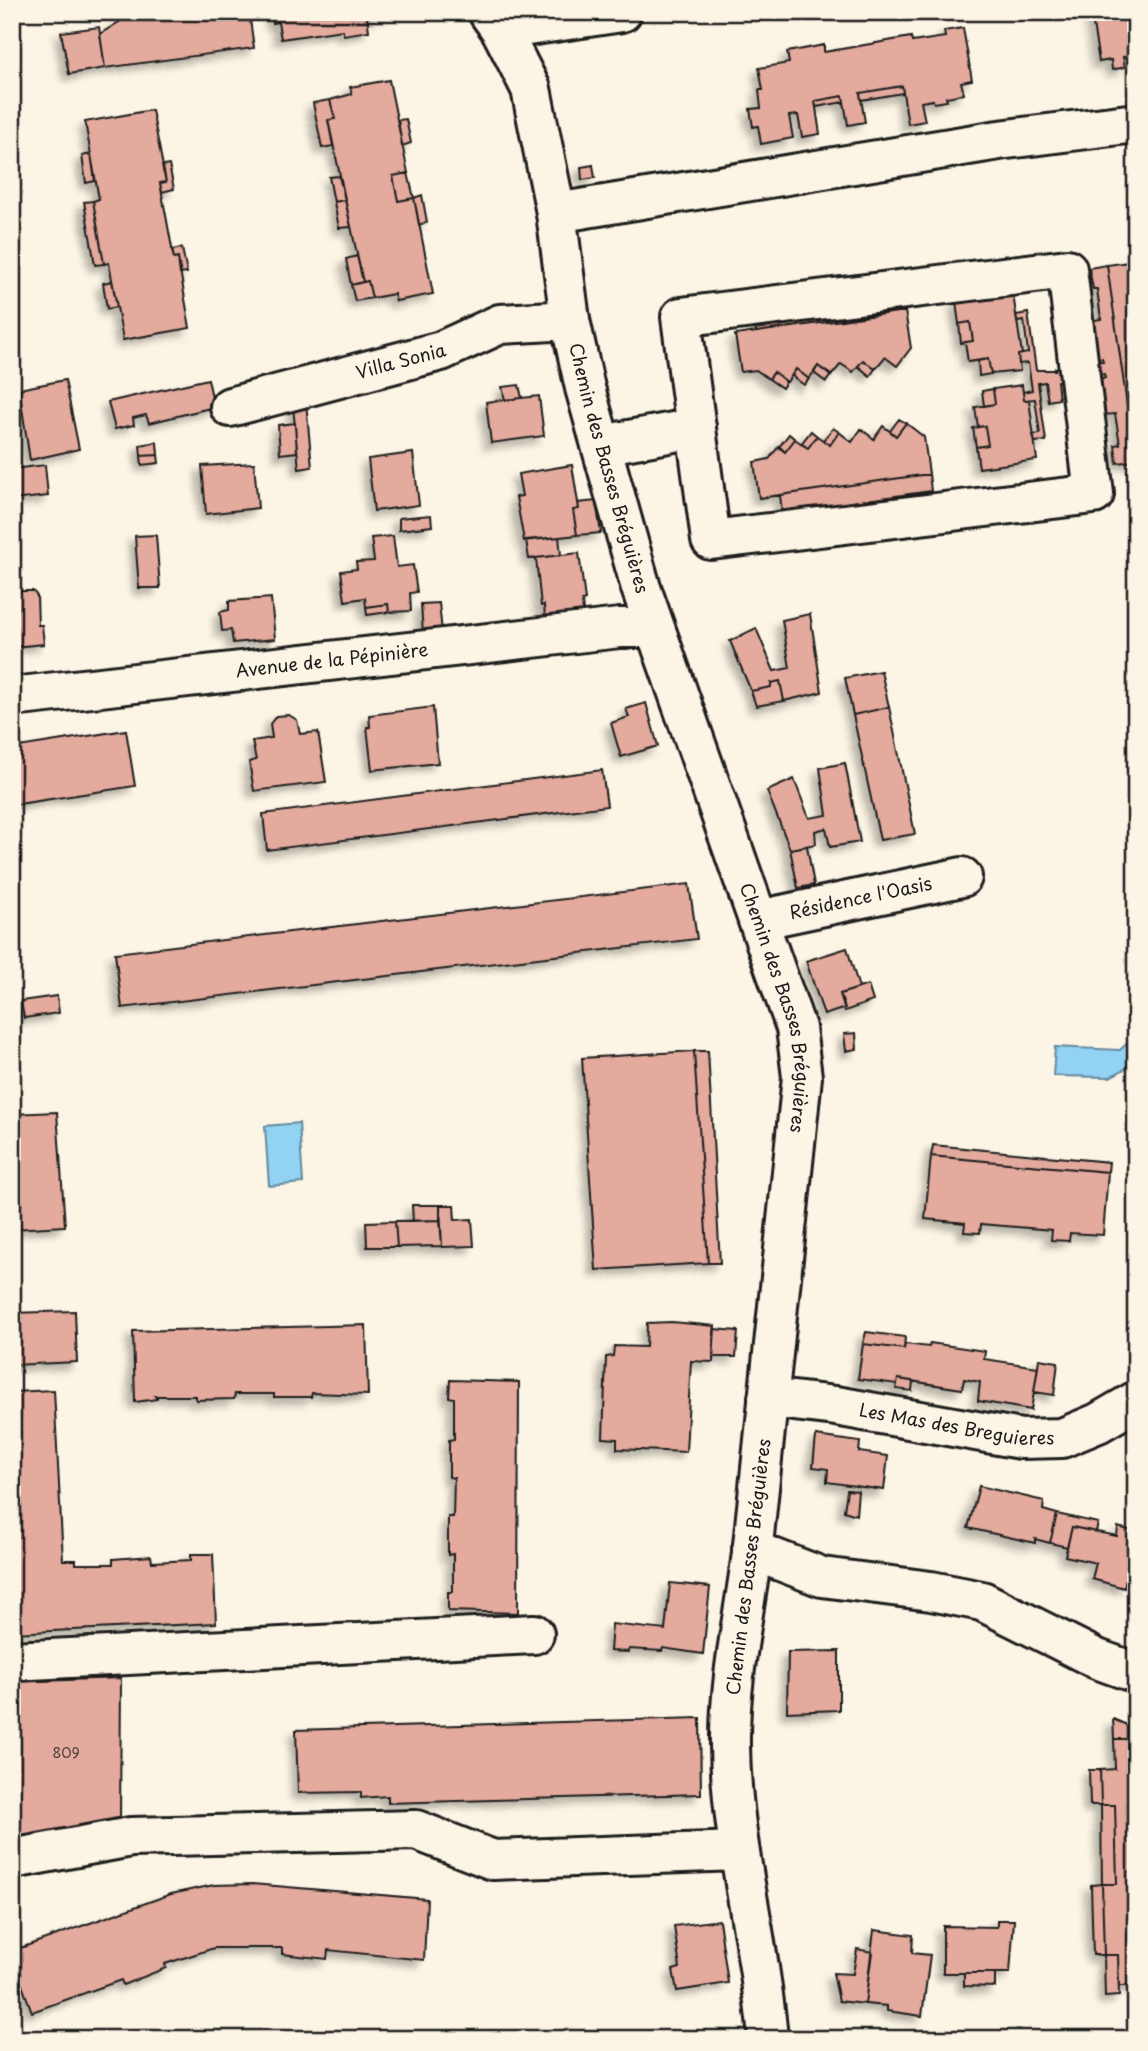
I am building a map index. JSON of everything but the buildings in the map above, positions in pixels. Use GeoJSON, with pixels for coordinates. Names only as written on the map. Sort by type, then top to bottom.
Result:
{"type":"FeatureCollection","features":[{"type":"Feature","properties":{"kind":"street"},"geometry":{"type":"LineString","coordinates":[[495,21],[622,12]]}},
{"type":"Feature","properties":{"kind":"street","name":"Chemin des Basses Bréguières"},"geometry":{"type":"LineString","coordinates":[[495,21],[531,89],[556,213],[570,320],[585,388],[653,628],[796,1028],[802,1077],[752,1550],[737,1642],[730,1745],[738,1851],[758,1961],[768,2039]]}},
{"type":"Feature","properties":{"kind":"street"},"geometry":{"type":"LineString","coordinates":[[556,213],[999,140],[1136,123]]}},
{"type":"Feature","properties":{"kind":"street"},"geometry":{"type":"LineString","coordinates":[[1067,269],[1094,494],[711,540],[696,428],[681,317],[1067,269]]}},
{"type":"Feature","properties":{"kind":"street","name":"Villa Sonia"},"geometry":{"type":"LineString","coordinates":[[230,407],[441,351],[500,324],[570,320]]}},
{"type":"Feature","properties":{"kind":"street"},"geometry":{"type":"LineString","coordinates":[[601,445],[696,428]]}},
{"type":"Feature","properties":{"kind":"street","name":"Avenue de la Pépinière"},"geometry":{"type":"LineString","coordinates":[[12,697],[620,628],[653,628]]}},
{"type":"Feature","properties":{"kind":"street","name":"Résidence l'Oasis"},"geometry":{"type":"LineString","coordinates":[[758,920],[962,877]]}},
{"type":"Feature","properties":{"kind":"street","name":"Les Mas des Breguieres"},"geometry":{"type":"LineString","coordinates":[[768,1398],[836,1406],[1020,1439],[1062,1438],[1098,1423],[1136,1401]]}},
{"type":"Feature","properties":{"kind":"street"},"geometry":{"type":"LineString","coordinates":[[752,1550],[821,1577],[930,1591],[982,1601],[1097,1659],[1136,1673]]}},
{"type":"Feature","properties":{"kind":"street"},"geometry":{"type":"LineString","coordinates":[[12,1661],[534,1634]]}},
{"type":"Feature","properties":{"kind":"street"},"geometry":{"type":"LineString","coordinates":[[12,1859],[131,1837],[416,1830],[493,1860],[738,1851]]}},
{"type":"Feature","properties":{"kind":"water"},"geometry":{"type":"Polygon","coordinates":[[[1135,1036],[1136,1063],[1110,1077],[1053,1076],[1055,1047],[1120,1050],[1135,1036]]]}},
{"type":"Feature","properties":{"kind":"water"},"geometry":{"type":"Polygon","coordinates":[[[299,1123],[303,1183],[269,1186],[265,1126],[299,1123]]]}}]}
